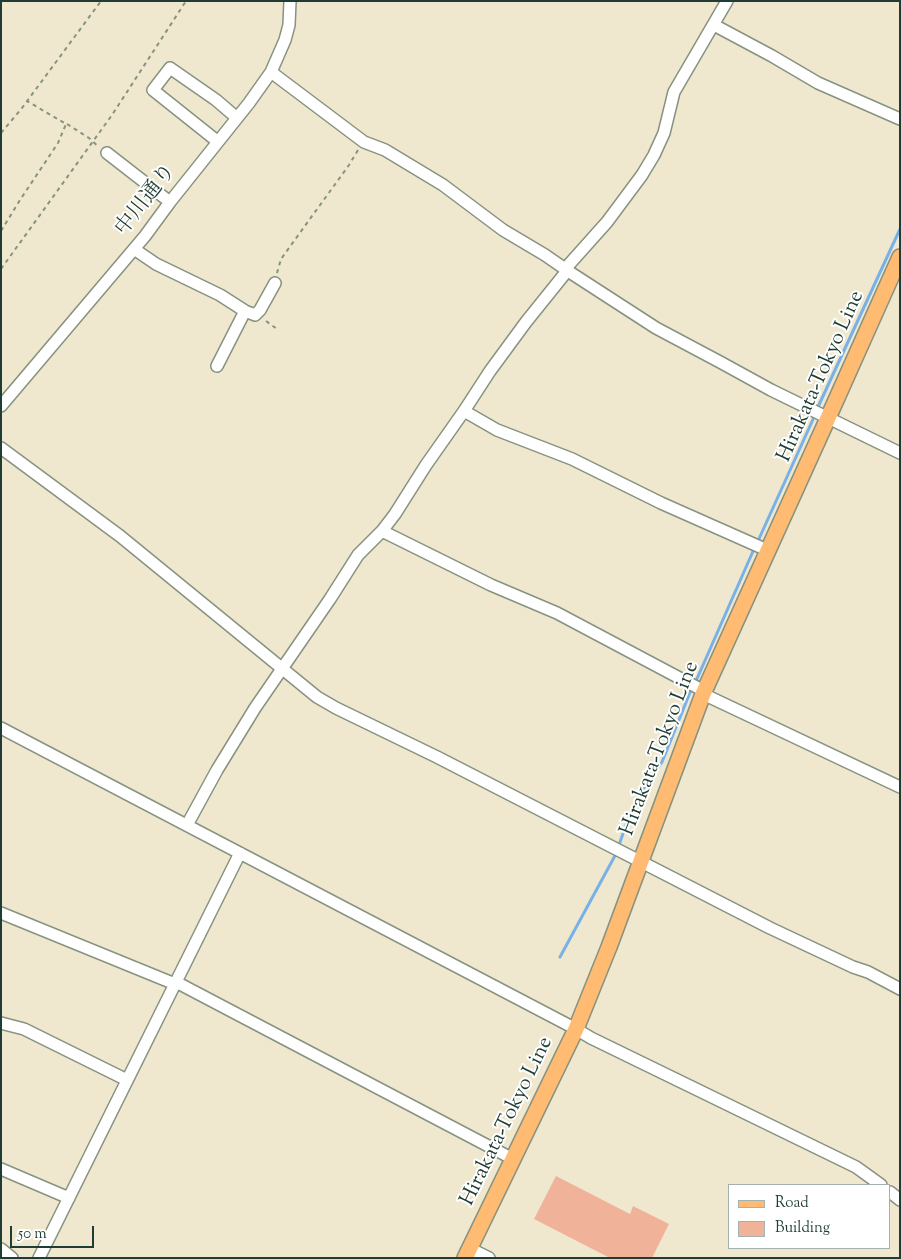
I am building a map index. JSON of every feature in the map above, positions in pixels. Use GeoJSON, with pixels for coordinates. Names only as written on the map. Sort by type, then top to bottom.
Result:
{"type":"FeatureCollection","features":[{"type":"Feature","properties":{"kind":"main road","name":"Hirakata-Tokyo Line"},"geometry":{"type":"LineString","coordinates":[[467,1253],[576,1029],[703,693],[900,256]]}},
{"type":"Feature","properties":{"kind":"street","name":"中川通り"},"geometry":{"type":"LineString","coordinates":[[1,406],[134,249],[271,72],[285,40],[289,25],[290,1]]}},
{"type":"Feature","properties":{"kind":"street"},"geometry":{"type":"LineString","coordinates":[[188,825],[217,770],[254,708],[330,599],[358,555],[382,531],[395,514],[490,371],[566,270],[607,222],[642,175],[664,133],[674,92],[727,1]]}},
{"type":"Feature","properties":{"kind":"street"},"geometry":{"type":"LineString","coordinates":[[714,26],[772,56],[818,83],[900,120]]}},
{"type":"Feature","properties":{"kind":"street"},"geometry":{"type":"LineString","coordinates":[[218,141],[153,90],[170,68],[216,100],[237,118]]}},
{"type":"Feature","properties":{"kind":"street"},"geometry":{"type":"LineString","coordinates":[[271,72],[364,142],[385,150],[429,176],[503,230],[545,255],[656,328],[771,390],[900,453]]}},
{"type":"Feature","properties":{"kind":"street"},"geometry":{"type":"LineString","coordinates":[[107,153],[170,202]]}},
{"type":"Feature","properties":{"kind":"street"},"geometry":{"type":"LineString","coordinates":[[134,249],[156,264],[220,295],[250,313]]}},
{"type":"Feature","properties":{"kind":"street"},"geometry":{"type":"LineString","coordinates":[[217,366],[250,313],[260,310],[275,283]]}},
{"type":"Feature","properties":{"kind":"street"},"geometry":{"type":"LineString","coordinates":[[464,411],[497,430],[572,459],[661,503],[767,550]]}},
{"type":"Feature","properties":{"kind":"street"},"geometry":{"type":"LineString","coordinates":[[1,448],[120,536],[317,696],[336,708],[437,757],[770,928],[853,968],[868,972],[900,989]]}},
{"type":"Feature","properties":{"kind":"street"},"geometry":{"type":"LineString","coordinates":[[382,531],[491,585],[557,614],[703,693],[900,787]]}},
{"type":"Feature","properties":{"kind":"street"},"geometry":{"type":"LineString","coordinates":[[1,728],[592,1038],[856,1167],[880,1184]]}},
{"type":"Feature","properties":{"kind":"street"},"geometry":{"type":"LineString","coordinates":[[39,1258],[240,853]]}},
{"type":"Feature","properties":{"kind":"street"},"geometry":{"type":"LineString","coordinates":[[1,913],[175,983],[513,1160]]}},
{"type":"Feature","properties":{"kind":"street"},"geometry":{"type":"LineString","coordinates":[[1,1023],[24,1029],[127,1080]]}},
{"type":"Feature","properties":{"kind":"street"},"geometry":{"type":"LineString","coordinates":[[1,1169],[69,1198]]}},
{"type":"Feature","properties":{"kind":"street"},"geometry":{"type":"LineString","coordinates":[[1,1249],[12,1258]]}},
{"type":"Feature","properties":{"kind":"street"},"geometry":{"type":"LineString","coordinates":[[467,1253],[489,1258]]}},
{"type":"Feature","properties":{"kind":"path"},"geometry":{"type":"LineString","coordinates":[[1,133],[101,1]]}},
{"type":"Feature","properties":{"kind":"path"},"geometry":{"type":"LineString","coordinates":[[1,269],[93,142],[186,1]]}},
{"type":"Feature","properties":{"kind":"path"},"geometry":{"type":"LineString","coordinates":[[27,101],[97,145]]}},
{"type":"Feature","properties":{"kind":"path"},"geometry":{"type":"LineString","coordinates":[[1,231],[58,143],[66,124]]}},
{"type":"Feature","properties":{"kind":"path"},"geometry":{"type":"LineString","coordinates":[[275,283],[281,259],[364,142]]}},
{"type":"Feature","properties":{"kind":"path"},"geometry":{"type":"LineString","coordinates":[[250,313],[277,328]]}},
{"type":"Feature","properties":{"kind":"building"},"geometry":{"type":"Polygon","coordinates":[[[556,1176],[630,1214],[633,1206],[669,1224],[652,1258],[610,1258],[534,1219],[556,1176]]]}},
{"type":"Feature","properties":{"kind":"waterway"},"geometry":{"type":"LineString","coordinates":[[818,407],[900,229]]}},
{"type":"Feature","properties":{"kind":"waterway"},"geometry":{"type":"LineString","coordinates":[[758,541],[815,415]]}},
{"type":"Feature","properties":{"kind":"waterway"},"geometry":{"type":"LineString","coordinates":[[696,681],[754,549]]}},
{"type":"Feature","properties":{"kind":"waterway"},"geometry":{"type":"LineString","coordinates":[[619,845],[627,822],[645,786],[662,762],[691,690]]}},
{"type":"Feature","properties":{"kind":"waterway"},"geometry":{"type":"LineString","coordinates":[[560,957],[617,852]]}}]}
